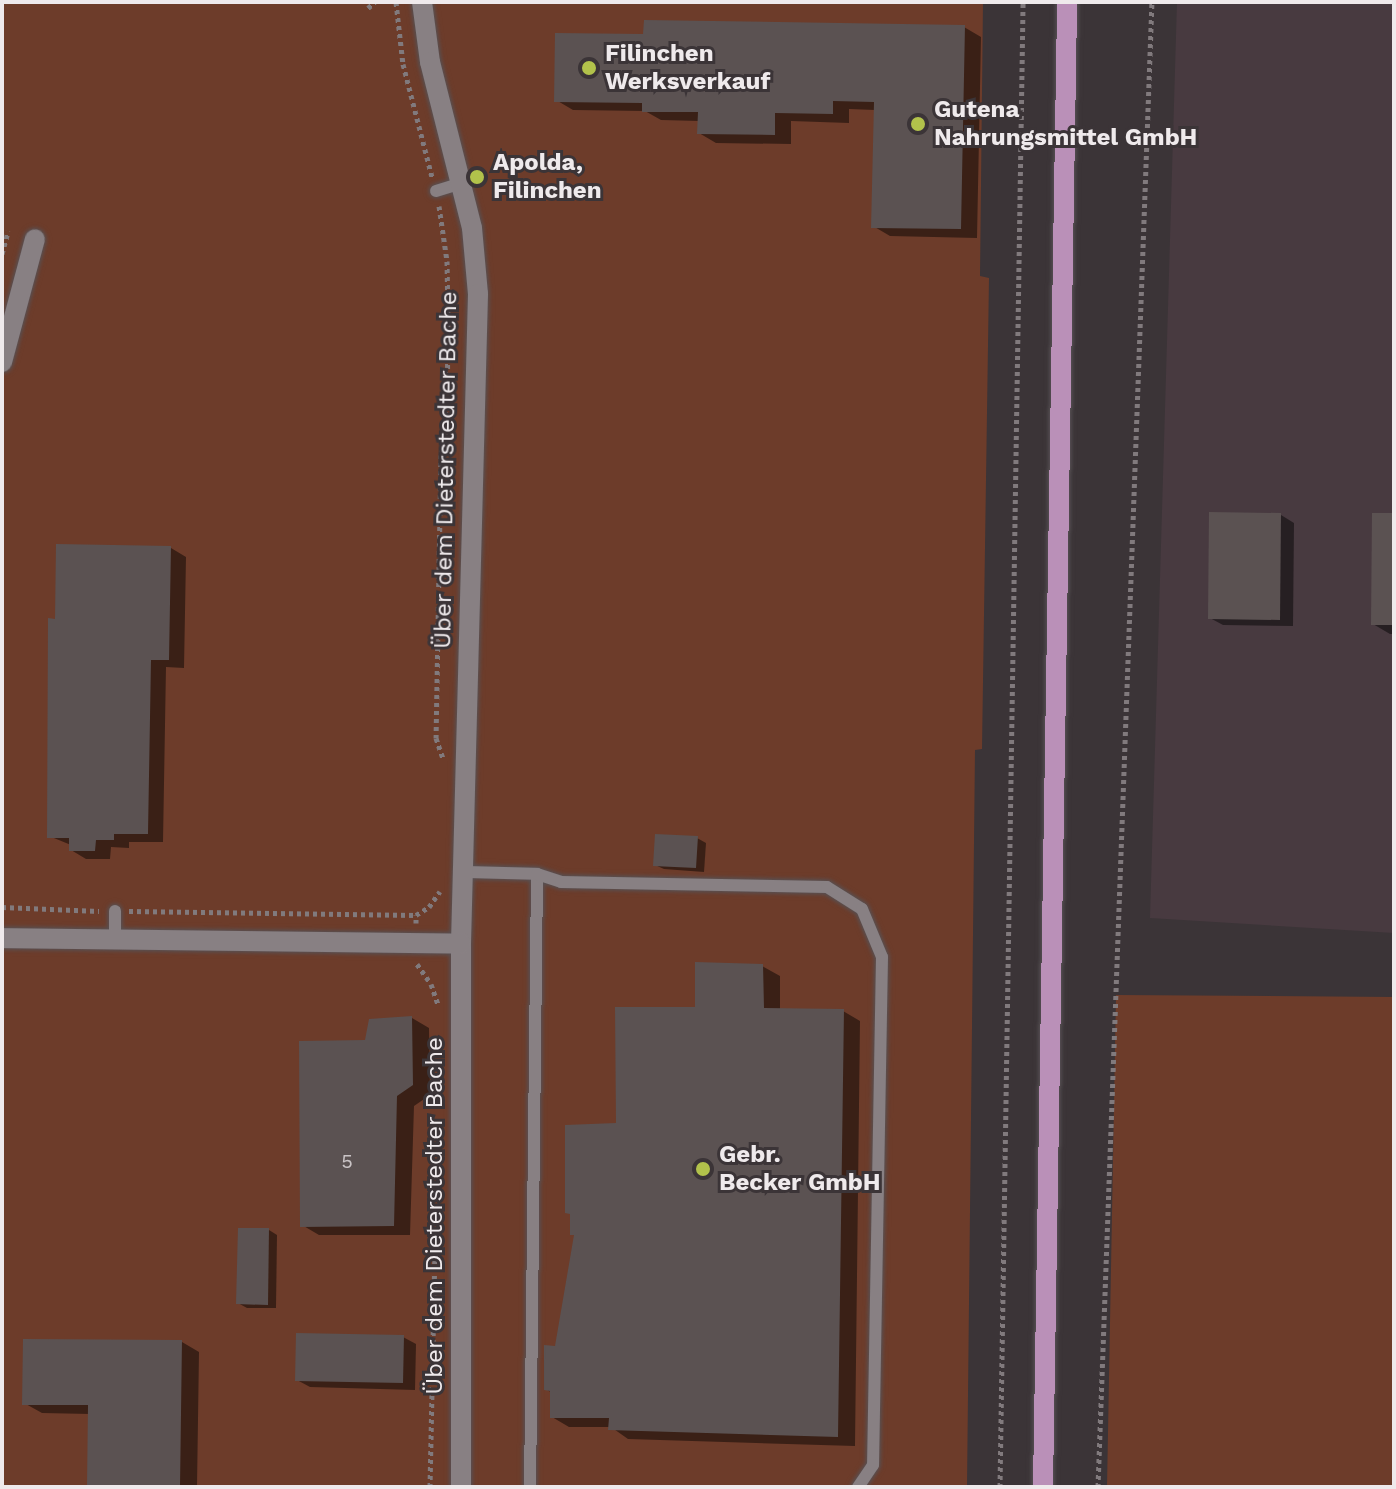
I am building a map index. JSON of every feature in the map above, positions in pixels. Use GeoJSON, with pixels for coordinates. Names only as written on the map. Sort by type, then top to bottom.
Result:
{"type":"FeatureCollection","features":[{"type":"Feature","properties":{"kind":"main road"},"geometry":{"type":"LineString","coordinates":[[1043,1487],[1067,2]]}},
{"type":"Feature","properties":{"kind":"street","name":"Über dem Dieterstedter Bache"},"geometry":{"type":"LineString","coordinates":[[422,2],[430,62],[472,228],[478,294],[461,944],[461,1487]]}},
{"type":"Feature","properties":{"kind":"street"},"geometry":{"type":"LineString","coordinates":[[2,362],[35,239]]}},
{"type":"Feature","properties":{"kind":"street"},"geometry":{"type":"LineString","coordinates":[[2,938],[461,944]]}},
{"type":"Feature","properties":{"kind":"lane"},"geometry":{"type":"LineString","coordinates":[[436,191],[463,183]]}},
{"type":"Feature","properties":{"kind":"lane"},"geometry":{"type":"LineString","coordinates":[[463,872],[537,874],[561,882],[827,887],[862,909],[882,957],[873,1465],[858,1487]]}},
{"type":"Feature","properties":{"kind":"lane"},"geometry":{"type":"LineString","coordinates":[[530,1487],[537,874]]}},
{"type":"Feature","properties":{"kind":"lane"},"geometry":{"type":"LineString","coordinates":[[115,911],[115,939]]}},
{"type":"Feature","properties":{"kind":"path"},"geometry":{"type":"LineString","coordinates":[[368,8],[375,2]]}},
{"type":"Feature","properties":{"kind":"path"},"geometry":{"type":"LineString","coordinates":[[396,2],[403,64],[436,191],[447,261],[447,425],[441,455],[436,722],[443,773]]}},
{"type":"Feature","properties":{"kind":"path"},"geometry":{"type":"LineString","coordinates":[[1000,1487],[1023,2]]}},
{"type":"Feature","properties":{"kind":"path"},"geometry":{"type":"LineString","coordinates":[[1098,1487],[1152,2]]}},
{"type":"Feature","properties":{"kind":"path"},"geometry":{"type":"LineString","coordinates":[[2,254],[8,231]]}},
{"type":"Feature","properties":{"kind":"path"},"geometry":{"type":"LineString","coordinates":[[2,907],[416,915],[439,895],[440,886]]}},
{"type":"Feature","properties":{"kind":"path"},"geometry":{"type":"LineString","coordinates":[[416,915],[414,958],[431,984],[438,1017]]}},
{"type":"Feature","properties":{"kind":"path"},"geometry":{"type":"LineString","coordinates":[[430,1487],[436,1178]]}},
{"type":"Feature","properties":{"kind":"shaded area"},"geometry":{"type":"Polygon","coordinates":[[[2,2],[983,2],[980,276],[989,278],[982,749],[975,750],[967,1487],[2,1487],[2,2]]]}},
{"type":"Feature","properties":{"kind":"shaded area"},"geometry":{"type":"Polygon","coordinates":[[[1177,2],[1394,2],[1394,933],[1150,918],[1177,2]]]}},
{"type":"Feature","properties":{"kind":"shaded area"},"geometry":{"type":"Polygon","coordinates":[[[1116,995],[1394,997],[1394,1487],[1107,1487],[1116,995]]]}},
{"type":"Feature","properties":{"kind":"building","name":"Gutena Nahrungsmittel GmbH"},"geometry":{"type":"Polygon","coordinates":[[[644,20],[965,25],[961,229],[871,228],[874,102],[833,101],[833,114],[775,113],[775,135],[697,134],[698,112],[642,112],[642,103],[554,102],[555,33],[643,34],[644,20]]]}},
{"type":"Feature","properties":{"kind":"building"},"geometry":{"type":"Polygon","coordinates":[[[1209,512],[1281,513],[1280,620],[1208,619],[1209,512]]]}},
{"type":"Feature","properties":{"kind":"building"},"geometry":{"type":"Polygon","coordinates":[[[1372,513],[1394,513],[1394,625],[1371,625],[1372,513]]]}},
{"type":"Feature","properties":{"kind":"building"},"geometry":{"type":"Polygon","coordinates":[[[56,544],[171,546],[169,660],[151,660],[148,834],[114,834],[114,840],[96,840],[95,851],[69,851],[69,838],[47,838],[48,618],[55,619],[56,544]]]}},
{"type":"Feature","properties":{"kind":"building"},"geometry":{"type":"Polygon","coordinates":[[[655,834],[698,836],[696,868],[653,866],[655,834]]]}},
{"type":"Feature","properties":{"kind":"building","name":"Gebr. Becker GmbH"},"geometry":{"type":"Polygon","coordinates":[[[695,962],[763,964],[764,1008],[844,1009],[838,1437],[608,1430],[609,1418],[550,1418],[550,1391],[544,1390],[544,1345],[555,1346],[574,1235],[570,1235],[570,1214],[565,1213],[565,1125],[616,1123],[615,1007],[695,1007],[695,962]]]}},
{"type":"Feature","properties":{"kind":"building"},"geometry":{"type":"Polygon","coordinates":[[[412,1016],[413,1085],[397,1096],[394,1226],[300,1227],[299,1041],[365,1040],[369,1019],[412,1016]]]}},
{"type":"Feature","properties":{"kind":"building"},"geometry":{"type":"Polygon","coordinates":[[[238,1228],[269,1228],[268,1305],[236,1304],[238,1228]]]}},
{"type":"Feature","properties":{"kind":"building"},"geometry":{"type":"Polygon","coordinates":[[[296,1333],[404,1335],[403,1383],[295,1381],[296,1333]]]}},
{"type":"Feature","properties":{"kind":"building"},"geometry":{"type":"Polygon","coordinates":[[[23,1339],[182,1340],[180,1487],[87,1487],[88,1405],[22,1405],[23,1339]]]}},
{"type":"Feature","properties":{"kind":"place","name":"Filinchen Werksverkauf"},"geometry":{"type":"Point","coordinates":[589,68]}},
{"type":"Feature","properties":{"kind":"place","name":"Gutena Nahrungsmittel GmbH"},"geometry":{"type":"Point","coordinates":[918,124]}},
{"type":"Feature","properties":{"kind":"place","name":"Apolda, Filinchen"},"geometry":{"type":"Point","coordinates":[477,177]}},
{"type":"Feature","properties":{"kind":"place","name":"Gebr. Becker GmbH"},"geometry":{"type":"Point","coordinates":[703,1169]}}]}
